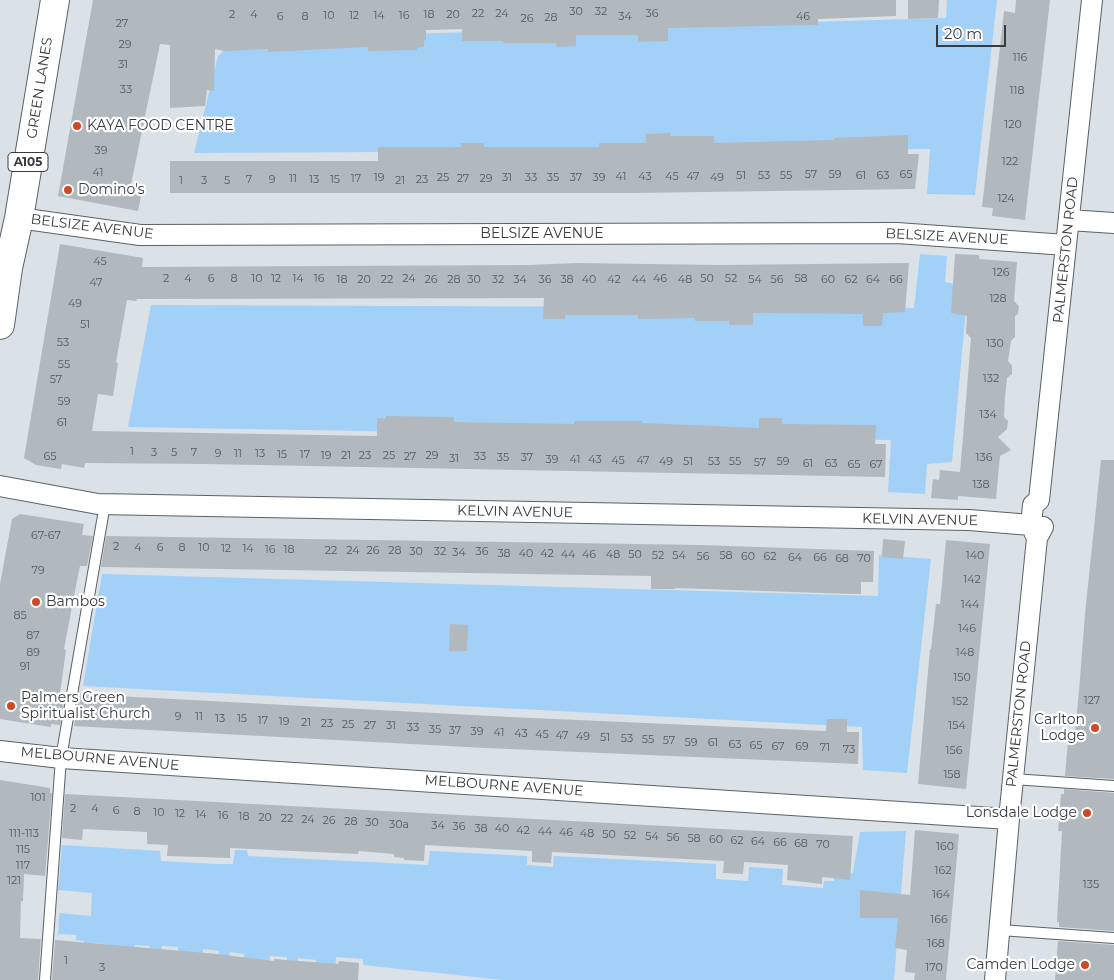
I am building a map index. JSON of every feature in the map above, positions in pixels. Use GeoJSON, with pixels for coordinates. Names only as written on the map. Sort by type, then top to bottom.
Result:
{"type":"FeatureCollection","features":[{"type":"Feature","properties":{"kind":"main road","name":"GREEN LANES"},"geometry":{"type":"LineString","coordinates":[[0,325],[4,268],[19,218],[55,0]]}},
{"type":"Feature","properties":{"kind":"street","name":"PALMERSTON ROAD"},"geometry":{"type":"LineString","coordinates":[[995,980],[1034,532],[1043,529],[1045,505],[1039,500],[1092,0]]}},
{"type":"Feature","properties":{"kind":"street","name":"BELSIZE AVENUE"},"geometry":{"type":"LineString","coordinates":[[19,218],[140,235],[897,233],[1066,246]]}},
{"type":"Feature","properties":{"kind":"street"},"geometry":{"type":"LineString","coordinates":[[1069,220],[1114,223]]}},
{"type":"Feature","properties":{"kind":"street","name":"KELVIN AVENUE"},"geometry":{"type":"LineString","coordinates":[[0,486],[105,504],[959,520],[1034,532]]}},
{"type":"Feature","properties":{"kind":"street","name":"MELBOURNE AVENUE"},"geometry":{"type":"LineString","coordinates":[[0,751],[61,758],[1009,819]]}},
{"type":"Feature","properties":{"kind":"lane"},"geometry":{"type":"LineString","coordinates":[[45,980],[61,758],[105,504]]}},
{"type":"Feature","properties":{"kind":"lane"},"geometry":{"type":"LineString","coordinates":[[1013,778],[1114,786]]}},
{"type":"Feature","properties":{"kind":"lane"},"geometry":{"type":"LineString","coordinates":[[1000,930],[1114,938]]}},
{"type":"Feature","properties":{"kind":"shaded area"},"geometry":{"type":"Polygon","coordinates":[[[947,0],[997,0],[975,195],[927,194],[930,149],[194,153],[218,56],[237,39],[946,18],[947,0]]]}},
{"type":"Feature","properties":{"kind":"shaded area"},"geometry":{"type":"Polygon","coordinates":[[[920,254],[947,256],[945,282],[968,287],[952,462],[927,464],[925,494],[888,492],[891,440],[128,427],[151,305],[914,308],[920,254]]]}},
{"type":"Feature","properties":{"kind":"shaded area"},"geometry":{"type":"Polygon","coordinates":[[[879,555],[931,559],[907,773],[863,770],[862,727],[83,686],[102,574],[878,596],[879,555]]]}},
{"type":"Feature","properties":{"kind":"shaded area"},"geometry":{"type":"Polygon","coordinates":[[[906,831],[894,980],[503,980],[363,965],[363,959],[336,957],[335,971],[316,969],[316,960],[298,958],[297,969],[287,968],[287,957],[270,956],[269,966],[244,964],[244,954],[230,952],[228,962],[218,961],[219,951],[203,949],[202,959],[178,957],[178,947],[162,946],[160,957],[149,956],[150,946],[135,945],[134,955],[105,952],[105,944],[93,943],[92,951],[83,950],[84,941],[76,940],[76,935],[59,934],[58,939],[59,913],[91,916],[92,893],[58,890],[62,845],[160,851],[161,861],[216,864],[233,864],[235,850],[247,850],[248,856],[428,865],[430,851],[527,856],[527,865],[553,867],[554,856],[716,864],[716,879],[748,881],[749,867],[783,869],[782,885],[823,888],[824,881],[834,881],[834,873],[853,873],[860,832],[906,831]]]}},
{"type":"Feature","properties":{"kind":"building"},"geometry":{"type":"Polygon","coordinates":[[[93,0],[896,0],[896,16],[818,19],[818,25],[668,28],[668,41],[638,42],[638,35],[576,35],[576,46],[557,47],[556,43],[462,41],[462,29],[426,30],[424,47],[417,48],[417,50],[368,51],[368,47],[268,52],[268,49],[225,51],[215,49],[214,91],[207,90],[205,106],[170,108],[170,45],[160,44],[130,189],[142,191],[138,211],[58,196],[93,0]]]}},
{"type":"Feature","properties":{"kind":"building"},"geometry":{"type":"Polygon","coordinates":[[[908,0],[939,0],[938,18],[908,19],[908,0]]]}},
{"type":"Feature","properties":{"kind":"building"},"geometry":{"type":"Polygon","coordinates":[[[1016,0],[1050,0],[1025,220],[992,216],[993,208],[982,207],[1004,11],[1015,13],[1016,0]]]}},
{"type":"Feature","properties":{"kind":"building"},"geometry":{"type":"Polygon","coordinates":[[[670,133],[670,136],[714,136],[714,143],[834,140],[834,138],[908,135],[908,154],[919,154],[915,189],[634,193],[170,193],[170,161],[378,161],[378,147],[461,147],[461,143],[484,143],[484,147],[599,147],[599,143],[646,143],[646,134],[670,133]]]}},
{"type":"Feature","properties":{"kind":"building"},"geometry":{"type":"Polygon","coordinates":[[[60,244],[143,258],[142,267],[529,265],[577,263],[719,265],[909,263],[905,312],[883,313],[882,326],[863,326],[863,314],[753,313],[753,325],[729,325],[729,321],[695,321],[695,318],[638,319],[638,315],[565,315],[565,319],[543,319],[544,298],[127,300],[116,362],[118,363],[113,396],[98,394],[92,431],[377,436],[377,418],[386,419],[386,416],[454,417],[454,422],[574,424],[574,421],[642,421],[642,423],[759,428],[759,418],[782,418],[782,424],[876,425],[875,444],[886,444],[885,477],[206,464],[85,463],[84,468],[62,464],[61,469],[36,465],[24,458],[60,244]]]}},
{"type":"Feature","properties":{"kind":"building"},"geometry":{"type":"Polygon","coordinates":[[[955,254],[979,255],[979,259],[1017,262],[1014,301],[1019,306],[1018,314],[1015,316],[1015,337],[1011,341],[1008,361],[1012,366],[1012,374],[1007,378],[1004,417],[1008,421],[1007,429],[998,437],[1011,450],[1000,456],[996,499],[958,496],[958,500],[931,498],[933,479],[939,480],[940,470],[960,472],[971,338],[966,333],[967,316],[951,313],[955,254]]]}},
{"type":"Feature","properties":{"kind":"building"},"geometry":{"type":"Polygon","coordinates":[[[1101,460],[1114,460],[1114,779],[1065,776],[1068,741],[1074,741],[1101,460]]]}},
{"type":"Feature","properties":{"kind":"building"},"geometry":{"type":"Polygon","coordinates":[[[20,514],[84,524],[82,535],[93,536],[87,566],[80,566],[64,649],[66,650],[60,693],[65,693],[60,725],[51,724],[51,727],[0,719],[0,584],[12,519],[20,514]]]}},
{"type":"Feature","properties":{"kind":"building"},"geometry":{"type":"Polygon","coordinates":[[[106,536],[701,545],[874,551],[873,582],[861,582],[861,594],[852,594],[675,588],[651,589],[651,576],[101,567],[106,536]]]}},
{"type":"Feature","properties":{"kind":"building"},"geometry":{"type":"Polygon","coordinates":[[[883,539],[905,541],[903,559],[882,557],[883,539]]]}},
{"type":"Feature","properties":{"kind":"building"},"geometry":{"type":"Polygon","coordinates":[[[946,540],[990,544],[966,789],[918,784],[930,649],[936,604],[940,604],[946,540]]]}},
{"type":"Feature","properties":{"kind":"building"},"geometry":{"type":"Polygon","coordinates":[[[450,624],[468,625],[467,651],[449,651],[450,624]]]}},
{"type":"Feature","properties":{"kind":"building"},"geometry":{"type":"Polygon","coordinates":[[[79,694],[510,717],[826,731],[827,719],[847,719],[847,732],[859,732],[858,764],[486,748],[74,726],[79,694]]]}},
{"type":"Feature","properties":{"kind":"building"},"geometry":{"type":"Polygon","coordinates":[[[0,780],[50,788],[50,793],[52,793],[45,876],[24,874],[23,901],[21,901],[20,938],[41,939],[38,980],[0,980],[0,780]]]}},
{"type":"Feature","properties":{"kind":"building"},"geometry":{"type":"Polygon","coordinates":[[[1064,789],[1114,793],[1114,931],[1059,927],[1059,922],[1057,922],[1062,831],[1058,831],[1061,794],[1064,794],[1064,789]]]}},
{"type":"Feature","properties":{"kind":"building"},"geometry":{"type":"Polygon","coordinates":[[[65,794],[853,836],[850,880],[822,877],[822,884],[787,880],[788,865],[744,862],[743,874],[723,873],[724,861],[552,852],[551,863],[532,862],[532,851],[425,845],[424,861],[404,860],[404,858],[394,857],[394,854],[359,851],[358,854],[230,848],[230,858],[167,856],[168,845],[147,844],[147,832],[83,829],[82,840],[62,838],[65,794]]]}},
{"type":"Feature","properties":{"kind":"building"},"geometry":{"type":"Polygon","coordinates":[[[915,830],[959,834],[946,980],[914,980],[915,973],[905,972],[907,950],[895,948],[898,918],[860,918],[860,890],[910,895],[915,830]]]}},
{"type":"Feature","properties":{"kind":"building"},"geometry":{"type":"Polygon","coordinates":[[[55,940],[217,954],[274,961],[274,959],[338,964],[339,961],[359,963],[358,980],[52,980],[55,940]]]}},
{"type":"Feature","properties":{"kind":"building","name":"Camden Lodge"},"geometry":{"type":"Polygon","coordinates":[[[1058,941],[1114,945],[1114,980],[1055,980],[1058,941]]]}},
{"type":"Feature","properties":{"kind":"place","name":"KAYA FOOD CENTRE"},"geometry":{"type":"Point","coordinates":[77,126]}},
{"type":"Feature","properties":{"kind":"place","name":"Domino's"},"geometry":{"type":"Point","coordinates":[68,190]}},
{"type":"Feature","properties":{"kind":"place","name":"Bambos"},"geometry":{"type":"Point","coordinates":[36,602]}},
{"type":"Feature","properties":{"kind":"place","name":"Palmers Green Spiritualist Church"},"geometry":{"type":"Point","coordinates":[11,706]}},
{"type":"Feature","properties":{"kind":"place","name":"Carlton Lodge"},"geometry":{"type":"Point","coordinates":[1095,728]}},
{"type":"Feature","properties":{"kind":"place","name":"Lonsdale Lodge"},"geometry":{"type":"Point","coordinates":[1087,813]}},
{"type":"Feature","properties":{"kind":"place","name":"Camden Lodge"},"geometry":{"type":"Point","coordinates":[1085,965]}}]}
